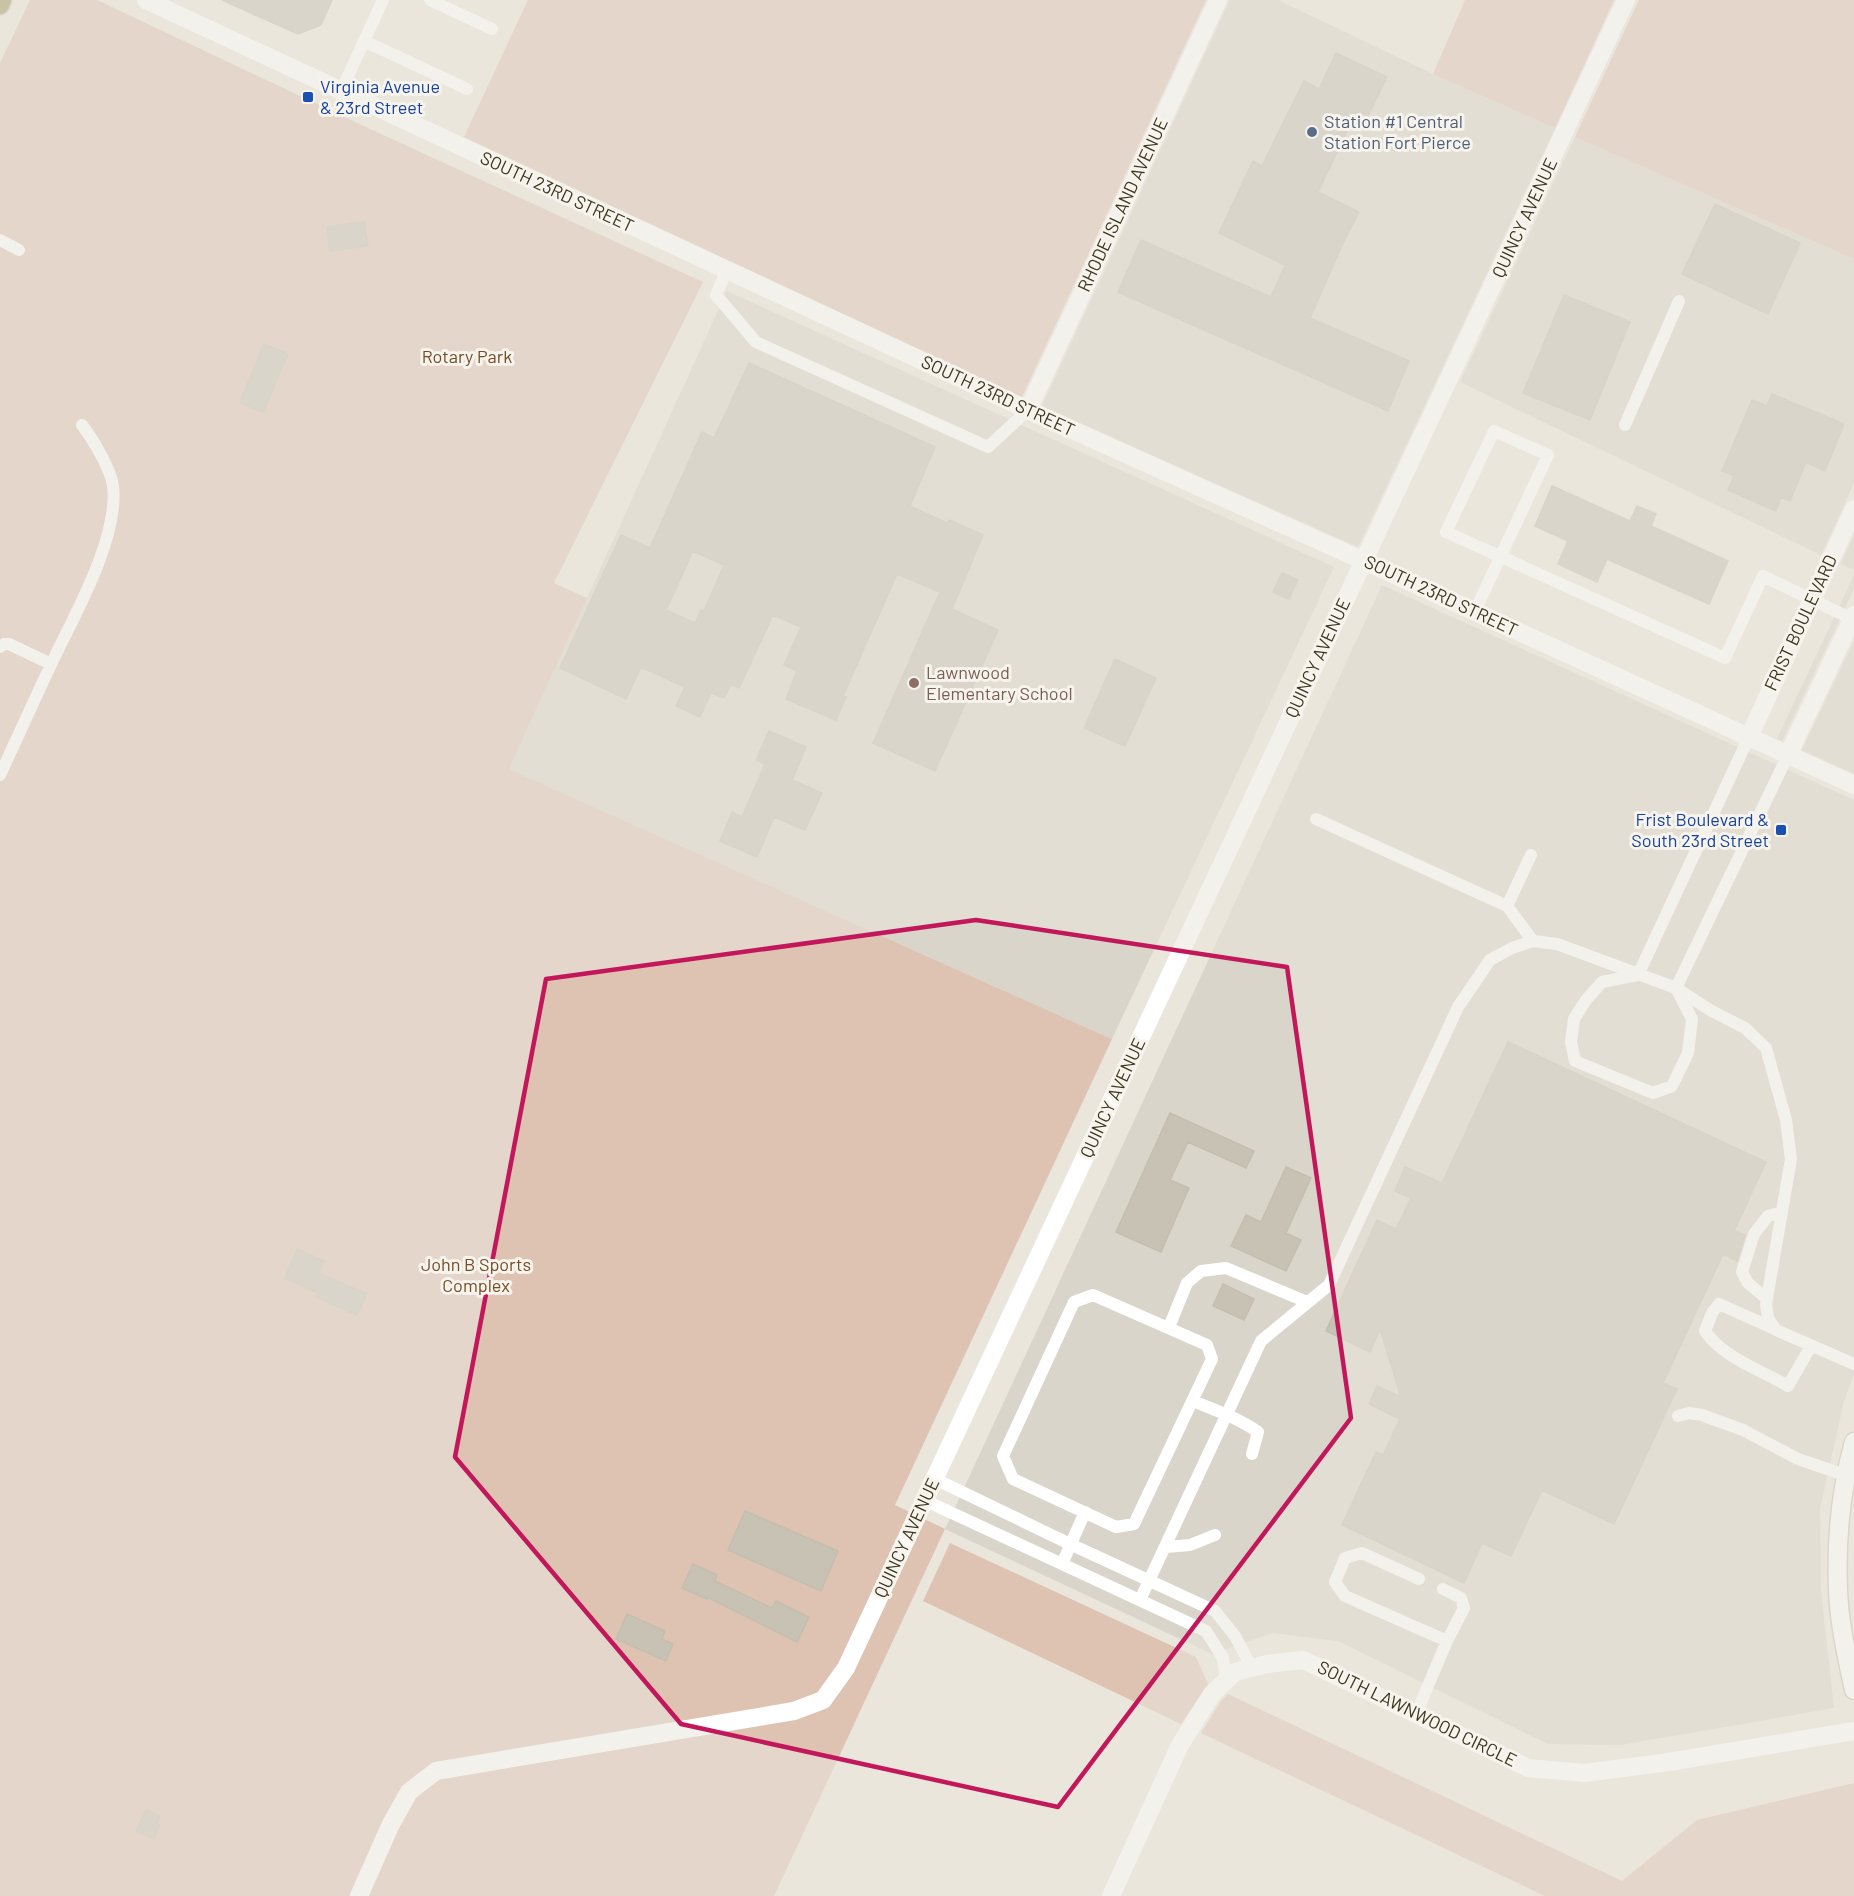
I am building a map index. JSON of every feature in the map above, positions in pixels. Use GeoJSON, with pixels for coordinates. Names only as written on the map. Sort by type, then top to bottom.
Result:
{"type":"FeatureCollection","features":[{"type":"Feature","properties":{"kind":"main road"},"geometry":{"type":"LineString","coordinates":[[0,5],[2,0]]}},
{"type":"Feature","properties":{"kind":"street","name":"SOUTH 23RD STREET"},"geometry":{"type":"LineString","coordinates":[[146,0],[1028,410],[1854,785]]}},
{"type":"Feature","properties":{"kind":"street","name":"RHODE ISLAND AVENUE"},"geometry":{"type":"LineString","coordinates":[[1028,410],[1218,0]]}},
{"type":"Feature","properties":{"kind":"street","name":"QUINCY AVENUE"},"geometry":{"type":"LineString","coordinates":[[359,1896],[391,1824],[410,1792],[436,1771],[794,1711],[823,1700],[846,1668],[1626,0]]}},
{"type":"Feature","properties":{"kind":"street","name":"FRIST BOULEVARD"},"geometry":{"type":"LineString","coordinates":[[1749,737],[1854,509]]}},
{"type":"Feature","properties":{"kind":"street"},"geometry":{"type":"LineString","coordinates":[[1788,755],[1853,618]]}},
{"type":"Feature","properties":{"kind":"street"},"geometry":{"type":"LineString","coordinates":[[1854,1442],[1840,1529],[1846,1589],[1845,1643],[1854,1690]]}},
{"type":"Feature","properties":{"kind":"street","name":"SOUTH LAWNWOOD CIRCLE"},"geometry":{"type":"LineString","coordinates":[[1111,1896],[1180,1745],[1212,1694],[1235,1672],[1252,1668],[1303,1660],[1528,1768],[1586,1773],[1669,1762],[1854,1731]]}},
{"type":"Feature","properties":{"kind":"lane"},"geometry":{"type":"LineString","coordinates":[[341,91],[383,0]]}},
{"type":"Feature","properties":{"kind":"lane"},"geometry":{"type":"LineString","coordinates":[[430,0],[492,28]]}},
{"type":"Feature","properties":{"kind":"lane"},"geometry":{"type":"LineString","coordinates":[[364,41],[467,89]]}},
{"type":"Feature","properties":{"kind":"lane"},"geometry":{"type":"LineString","coordinates":[[0,240],[20,250]]}},
{"type":"Feature","properties":{"kind":"lane"},"geometry":{"type":"LineString","coordinates":[[727,270],[716,295],[756,342],[988,447],[1028,410]]}},
{"type":"Feature","properties":{"kind":"lane"},"geometry":{"type":"LineString","coordinates":[[1625,425],[1679,301]]}},
{"type":"Feature","properties":{"kind":"lane"},"geometry":{"type":"LineString","coordinates":[[0,775],[93,575],[106,541],[111,519],[113,484],[95,442],[82,425]]}},
{"type":"Feature","properties":{"kind":"lane"},"geometry":{"type":"LineString","coordinates":[[1475,611],[1500,556],[1548,455],[1494,431],[1446,532],[1500,556],[1725,658],[1763,576],[1853,618]]}},
{"type":"Feature","properties":{"kind":"lane"},"geometry":{"type":"LineString","coordinates":[[0,647],[9,644],[51,664]]}},
{"type":"Feature","properties":{"kind":"lane"},"geometry":{"type":"LineString","coordinates":[[1638,975],[1749,737]]}},
{"type":"Feature","properties":{"kind":"lane"},"geometry":{"type":"LineString","coordinates":[[1677,988],[1788,755]]}},
{"type":"Feature","properties":{"kind":"lane"},"geometry":{"type":"LineString","coordinates":[[1316,819],[1507,906],[1533,941]]}},
{"type":"Feature","properties":{"kind":"lane"},"geometry":{"type":"LineString","coordinates":[[1507,906],[1531,855]]}},
{"type":"Feature","properties":{"kind":"lane"},"geometry":{"type":"LineString","coordinates":[[1140,1600],[1261,1341],[1329,1285],[1458,1007],[1490,960],[1512,948],[1533,941],[1557,944],[1677,988],[1710,1010],[1745,1028],[1766,1048],[1786,1120],[1791,1159],[1767,1299],[1768,1318],[1776,1330]]}},
{"type":"Feature","properties":{"kind":"lane"},"geometry":{"type":"LineString","coordinates":[[1638,975],[1602,982],[1586,1000],[1574,1019],[1571,1041],[1575,1060],[1653,1093],[1671,1086],[1688,1053],[1692,1019],[1677,988]]}},
{"type":"Feature","properties":{"kind":"lane"},"geometry":{"type":"LineString","coordinates":[[1767,1299],[1748,1282],[1742,1272],[1754,1234],[1768,1216],[1782,1212]]}},
{"type":"Feature","properties":{"kind":"lane"},"geometry":{"type":"LineString","coordinates":[[1169,1327],[1187,1283],[1201,1271],[1226,1268],[1307,1302]]}},
{"type":"Feature","properties":{"kind":"lane"},"geometry":{"type":"LineString","coordinates":[[1093,1295],[1207,1345],[1212,1359],[1192,1401],[1134,1524],[1116,1527],[1013,1479],[1003,1456],[1074,1302],[1093,1295]]}},
{"type":"Feature","properties":{"kind":"lane"},"geometry":{"type":"LineString","coordinates":[[1811,1346],[1788,1386],[1726,1352],[1712,1342],[1705,1331],[1712,1313],[1719,1304],[1854,1364]]}},
{"type":"Feature","properties":{"kind":"lane"},"geometry":{"type":"LineString","coordinates":[[1192,1401],[1227,1415],[1258,1432],[1257,1444],[1252,1454]]}},
{"type":"Feature","properties":{"kind":"lane"},"geometry":{"type":"LineString","coordinates":[[1677,1416],[1689,1413],[1702,1415],[1743,1430],[1798,1458],[1850,1476]]}},
{"type":"Feature","properties":{"kind":"lane"},"geometry":{"type":"LineString","coordinates":[[935,1479],[1215,1611],[1235,1636],[1252,1668]]}},
{"type":"Feature","properties":{"kind":"lane"},"geometry":{"type":"LineString","coordinates":[[924,1500],[1206,1631],[1223,1658],[1226,1680]]}},
{"type":"Feature","properties":{"kind":"lane"},"geometry":{"type":"LineString","coordinates":[[1062,1564],[1085,1512]]}},
{"type":"Feature","properties":{"kind":"lane"},"geometry":{"type":"LineString","coordinates":[[1166,1547],[1190,1545],[1215,1535]]}},
{"type":"Feature","properties":{"kind":"lane"},"geometry":{"type":"LineString","coordinates":[[1419,1579],[1362,1553],[1346,1558],[1335,1582],[1344,1596],[1448,1641]]}},
{"type":"Feature","properties":{"kind":"lane"},"geometry":{"type":"LineString","coordinates":[[1416,1714],[1464,1608],[1461,1598],[1443,1589]]}},
{"type":"Feature","properties":{"kind":"highlighted area"},"geometry":{"type":"Polygon","coordinates":[[[976,920],[1287,967],[1351,1418],[1058,1807],[681,1724],[455,1457],[546,979],[976,920]]]}},
{"type":"Feature","properties":{"kind":"shaded area"},"geometry":{"type":"Polygon","coordinates":[[[1230,0],[1278,0],[1433,74],[1555,128],[1358,547],[1042,406],[1230,0]]]}},
{"type":"Feature","properties":{"kind":"shaded area"},"geometry":{"type":"Polygon","coordinates":[[[1575,137],[1854,259],[1854,483],[1821,555],[1460,382],[1575,137]]]}},
{"type":"Feature","properties":{"kind":"shaded area","name":"Lawnwood Elementary School"},"geometry":{"type":"Polygon","coordinates":[[[727,291],[1334,567],[1112,1039],[509,769],[727,291]]]}},
{"type":"Feature","properties":{"kind":"shaded area"},"geometry":{"type":"Polygon","coordinates":[[[1854,535],[1854,570],[1841,564],[1854,535]]]}},
{"type":"Feature","properties":{"kind":"shaded area"},"geometry":{"type":"Polygon","coordinates":[[[1854,575],[1854,589],[1782,741],[1777,739],[1854,575]]]}},
{"type":"Feature","properties":{"kind":"shaded area"},"geometry":{"type":"Polygon","coordinates":[[[1382,585],[1854,800],[1854,1374],[1844,1401],[1820,1509],[1821,1591],[1834,1708],[1621,1745],[1548,1744],[1338,1641],[1273,1633],[1212,1654],[945,1529],[1382,585]]]}},
{"type":"Feature","properties":{"kind":"shaded area"},"geometry":{"type":"Polygon","coordinates":[[[1854,641],[1854,774],[1802,750],[1854,641]]]}},
{"type":"Feature","properties":{"kind":"green space","name":"John B Sports Complex"},"geometry":{"type":"Polygon","coordinates":[[[30,0],[97,0],[703,282],[554,583],[587,598],[509,769],[1112,1039],[895,1505],[945,1529],[774,1896],[0,1896],[0,63],[30,0]]]}},
{"type":"Feature","properties":{"kind":"green space"},"geometry":{"type":"Polygon","coordinates":[[[528,0],[1206,0],[1022,397],[464,137],[528,0]]]}},
{"type":"Feature","properties":{"kind":"green space"},"geometry":{"type":"Polygon","coordinates":[[[1465,0],[1614,0],[1555,128],[1433,74],[1465,0]]]}},
{"type":"Feature","properties":{"kind":"green space"},"geometry":{"type":"Polygon","coordinates":[[[1639,0],[1854,0],[1854,259],[1575,137],[1639,0]]]}},
{"type":"Feature","properties":{"kind":"green space"},"geometry":{"type":"Polygon","coordinates":[[[950,1543],[1196,1657],[1208,1684],[1181,1724],[923,1601],[950,1543]]]}},
{"type":"Feature","properties":{"kind":"green space"},"geometry":{"type":"Polygon","coordinates":[[[1228,1694],[1622,1881],[1697,1820],[1854,1783],[1854,1896],[1545,1896],[1201,1733],[1228,1694]]]}},
{"type":"Feature","properties":{"kind":"building"},"geometry":{"type":"Polygon","coordinates":[[[222,0],[332,0],[321,25],[298,34],[222,0]]]}},
{"type":"Feature","properties":{"kind":"building"},"geometry":{"type":"Polygon","coordinates":[[[1336,53],[1387,77],[1363,126],[1352,121],[1318,192],[1359,212],[1310,318],[1409,361],[1388,411],[1118,292],[1141,240],[1271,297],[1285,265],[1219,233],[1253,161],[1262,166],[1304,81],[1319,89],[1336,53]]]}},
{"type":"Feature","properties":{"kind":"building"},"geometry":{"type":"Polygon","coordinates":[[[1715,204],[1800,243],[1768,314],[1682,274],[1715,204]]]}},
{"type":"Feature","properties":{"kind":"building"},"geometry":{"type":"Polygon","coordinates":[[[364,222],[368,246],[330,251],[327,227],[364,222]]]}},
{"type":"Feature","properties":{"kind":"building"},"geometry":{"type":"Polygon","coordinates":[[[1564,295],[1630,322],[1590,420],[1523,393],[1564,295]]]}},
{"type":"Feature","properties":{"kind":"building"},"geometry":{"type":"Polygon","coordinates":[[[264,344],[288,354],[263,412],[240,402],[264,344]]]}},
{"type":"Feature","properties":{"kind":"building"},"geometry":{"type":"Polygon","coordinates":[[[749,363],[935,447],[910,506],[947,523],[949,520],[983,535],[952,609],[998,630],[935,771],[873,743],[940,592],[897,574],[843,696],[846,697],[836,720],[786,699],[797,671],[784,665],[801,627],[773,615],[739,688],[731,684],[724,698],[711,693],[700,717],[676,706],[685,687],[641,667],[626,699],[560,668],[621,535],[650,548],[702,432],[714,438],[749,363]],[[693,551],[666,610],[695,623],[701,610],[704,611],[724,565],[693,551]]]}},
{"type":"Feature","properties":{"kind":"building"},"geometry":{"type":"Polygon","coordinates":[[[1772,394],[1844,424],[1825,471],[1806,462],[1790,501],[1781,497],[1776,511],[1728,490],[1734,476],[1722,471],[1752,400],[1767,406],[1772,394]]]}},
{"type":"Feature","properties":{"kind":"building"},"geometry":{"type":"Polygon","coordinates":[[[1552,486],[1630,521],[1637,506],[1656,514],[1651,526],[1728,561],[1709,604],[1607,559],[1597,582],[1558,564],[1568,541],[1535,526],[1552,486]]]}},
{"type":"Feature","properties":{"kind":"building"},"geometry":{"type":"Polygon","coordinates":[[[1282,573],[1298,580],[1289,599],[1273,592],[1282,573]]]}},
{"type":"Feature","properties":{"kind":"building"},"geometry":{"type":"Polygon","coordinates":[[[1115,659],[1156,678],[1125,746],[1084,728],[1115,659]]]}},
{"type":"Feature","properties":{"kind":"building"},"geometry":{"type":"Polygon","coordinates":[[[769,731],[806,747],[792,780],[822,793],[805,830],[774,817],[757,857],[720,841],[732,812],[742,817],[765,764],[756,760],[769,731]]]}},
{"type":"Feature","properties":{"kind":"building"},"geometry":{"type":"Polygon","coordinates":[[[1508,1042],[1766,1162],[1734,1231],[1745,1235],[1737,1261],[1723,1254],[1663,1383],[1677,1389],[1614,1524],[1542,1490],[1511,1556],[1482,1543],[1464,1583],[1342,1525],[1376,1452],[1383,1455],[1400,1419],[1369,1404],[1377,1386],[1401,1397],[1380,1329],[1370,1352],[1326,1331],[1377,1220],[1396,1229],[1411,1198],[1395,1191],[1405,1167],[1442,1183],[1508,1042]]]}},
{"type":"Feature","properties":{"kind":"building"},"geometry":{"type":"Polygon","coordinates":[[[1170,1113],[1254,1151],[1246,1168],[1188,1142],[1170,1180],[1189,1188],[1161,1252],[1116,1232],[1170,1113]]]}},
{"type":"Feature","properties":{"kind":"building"},"geometry":{"type":"Polygon","coordinates":[[[1286,1167],[1311,1178],[1286,1233],[1301,1240],[1286,1271],[1231,1246],[1246,1215],[1261,1222],[1286,1167]]]}},
{"type":"Feature","properties":{"kind":"building"},"geometry":{"type":"Polygon","coordinates":[[[297,1249],[324,1261],[318,1273],[367,1294],[357,1315],[316,1297],[318,1293],[285,1278],[297,1249]]]}},
{"type":"Feature","properties":{"kind":"building"},"geometry":{"type":"Polygon","coordinates":[[[1223,1284],[1254,1299],[1244,1320],[1213,1306],[1223,1284]]]}},
{"type":"Feature","properties":{"kind":"building"},"geometry":{"type":"Polygon","coordinates":[[[745,1511],[838,1551],[821,1591],[728,1550],[745,1511]]]}},
{"type":"Feature","properties":{"kind":"building"},"geometry":{"type":"Polygon","coordinates":[[[693,1564],[717,1575],[715,1581],[772,1608],[776,1601],[809,1617],[797,1642],[707,1597],[707,1599],[682,1588],[693,1564]]]}},
{"type":"Feature","properties":{"kind":"building"},"geometry":{"type":"Polygon","coordinates":[[[627,1614],[665,1631],[662,1639],[673,1644],[666,1661],[616,1639],[627,1614]]]}},
{"type":"Feature","properties":{"kind":"building"},"geometry":{"type":"Polygon","coordinates":[[[146,1810],[160,1816],[157,1824],[160,1825],[154,1839],[136,1831],[146,1810]]]}},
{"type":"Feature","properties":{"kind":"place","name":"Virginia Avenue & 23rd Street"},"geometry":{"type":"Point","coordinates":[308,97]}},
{"type":"Feature","properties":{"kind":"place","name":"Station #1 Central Station Fort Pierce"},"geometry":{"type":"Point","coordinates":[1312,132]}},
{"type":"Feature","properties":{"kind":"place","name":"Lawnwood Elementary School"},"geometry":{"type":"Point","coordinates":[914,683]}},
{"type":"Feature","properties":{"kind":"place","name":"Frist Boulevard & South 23rd Street"},"geometry":{"type":"Point","coordinates":[1781,830]}},
{"type":"Feature","properties":{"kind":"park label","name":"Rotary Park"},"geometry":{"type":"Point","coordinates":[467,357]}}]}
